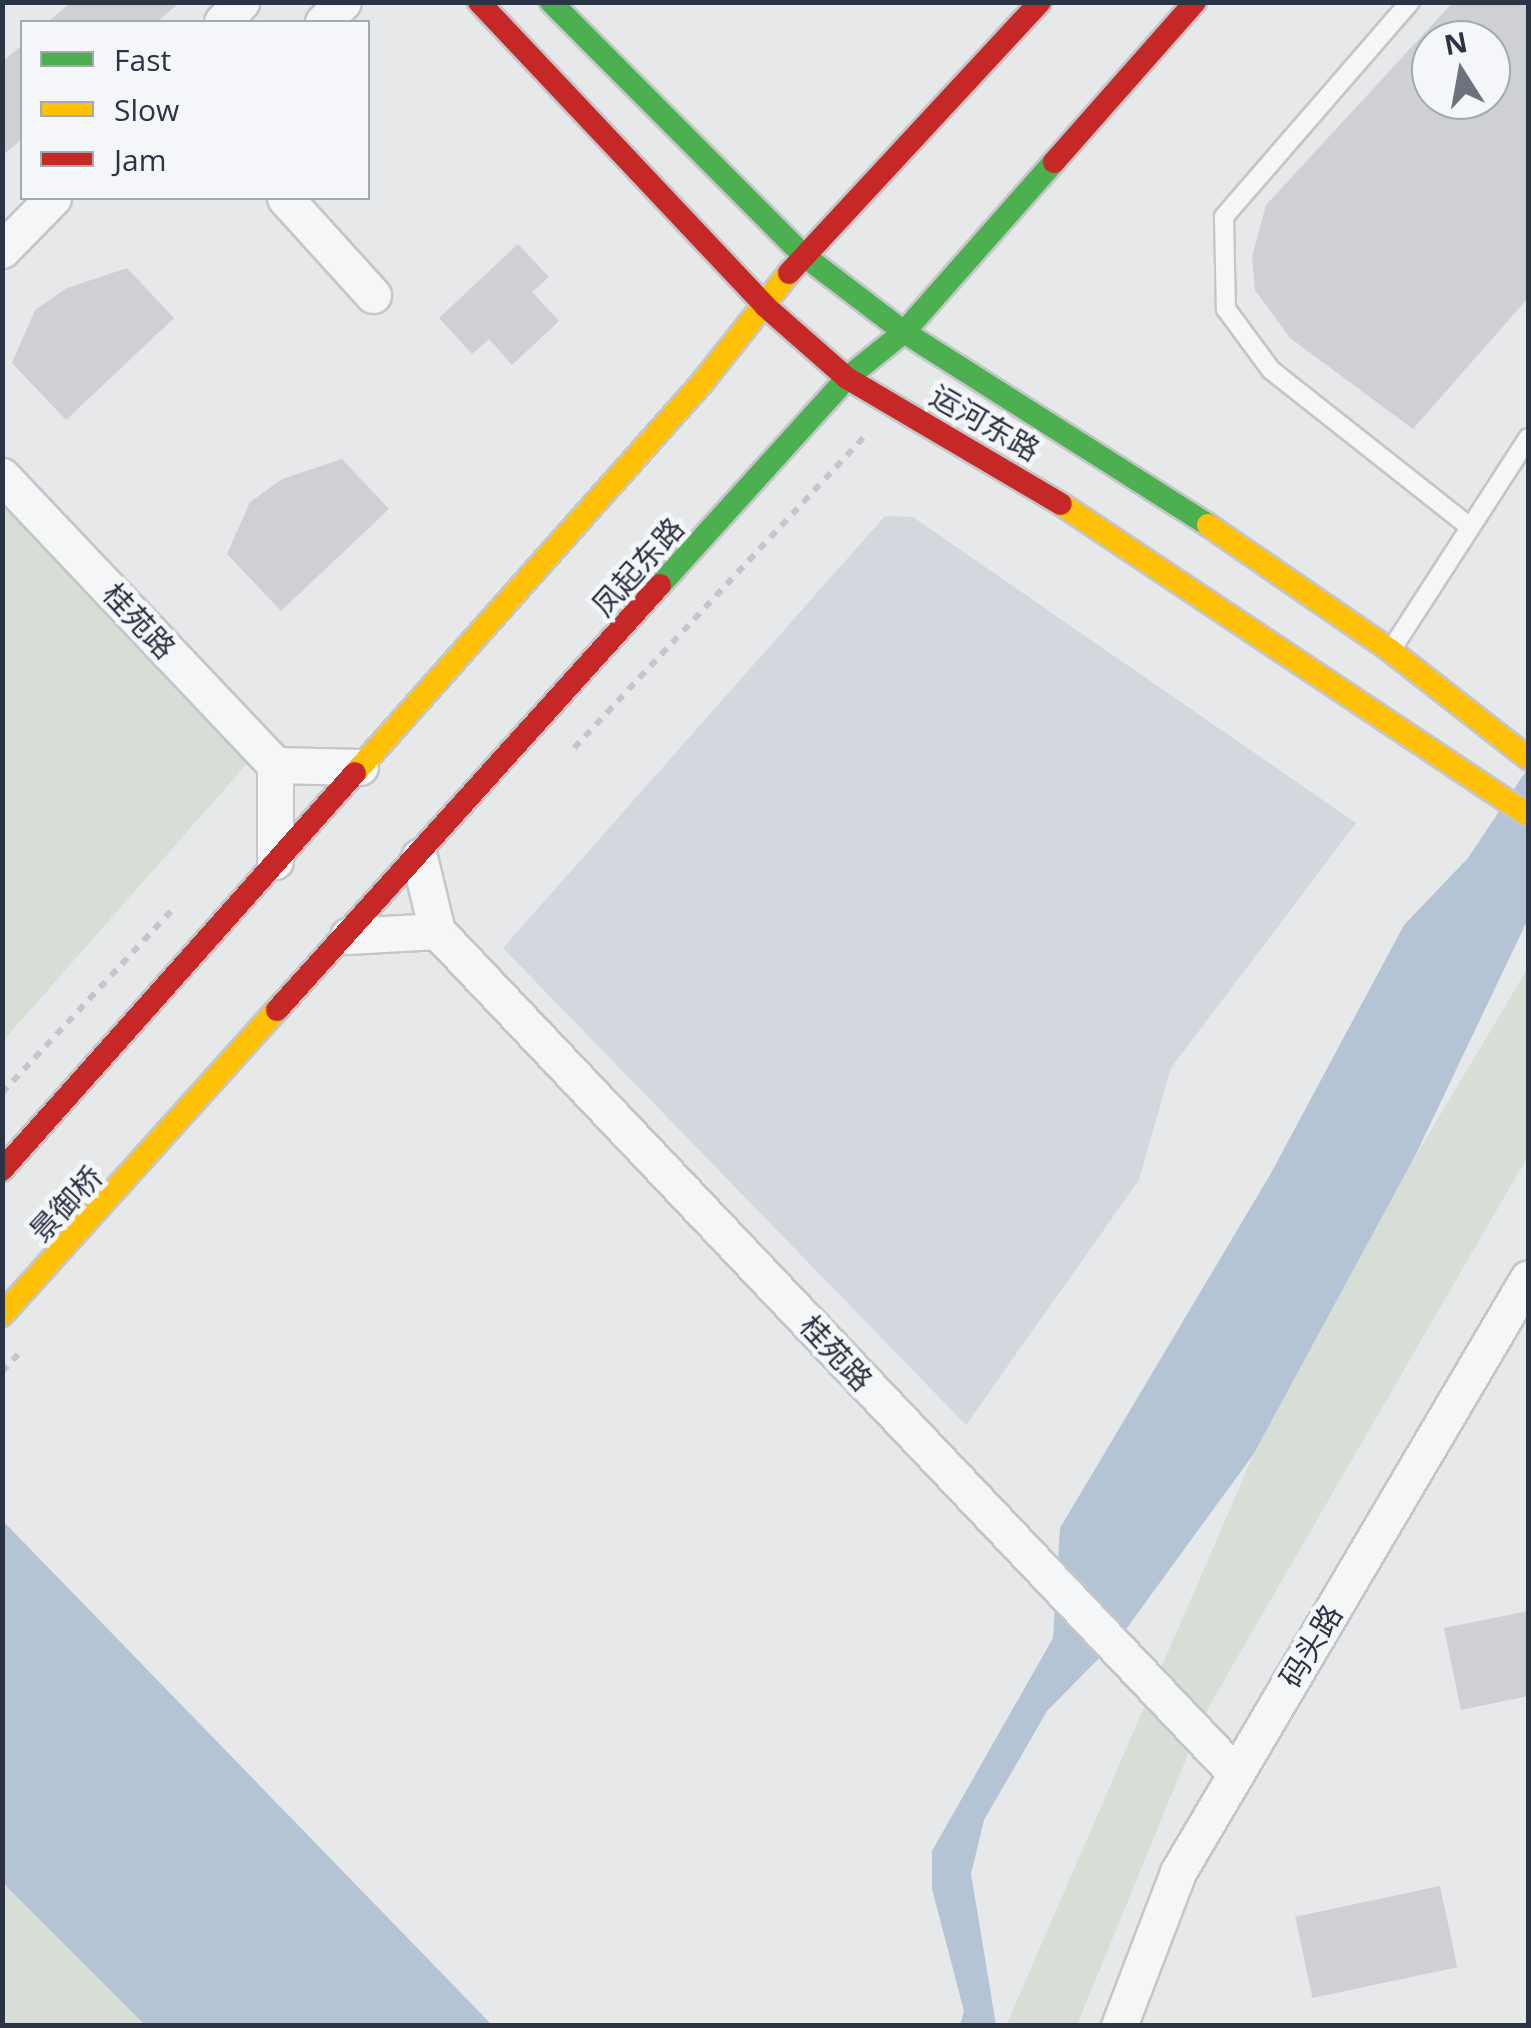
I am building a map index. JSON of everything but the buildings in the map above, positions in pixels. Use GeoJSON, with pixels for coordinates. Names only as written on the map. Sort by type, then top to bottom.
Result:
{"type":"FeatureCollection","features":[{"type":"Feature","properties":{"kind":"main road","name":"运河东路"},"geometry":{"type":"LineString","coordinates":[[479,2],[764,306],[848,378],[1042,491],[1528,815]]}},
{"type":"Feature","properties":{"kind":"main road","name":"运河东路"},"geometry":{"type":"LineString","coordinates":[[550,2],[803,255],[904,332],[1212,527],[1391,650],[1520,753]]}},
{"type":"Feature","properties":{"kind":"main road"},"geometry":{"type":"LineString","coordinates":[[2,1170],[764,306],[803,255],[1040,2]]}},
{"type":"Feature","properties":{"kind":"main road","name":"凤起东路"},"geometry":{"type":"LineString","coordinates":[[132,1178],[848,378],[904,332],[1195,2]]}},
{"type":"Feature","properties":{"kind":"main road","name":"景御桥"},"geometry":{"type":"LineString","coordinates":[[2,1315],[132,1178]]}},
{"type":"Feature","properties":{"kind":"street"},"geometry":{"type":"LineString","coordinates":[[325,20],[343,2]]}},
{"type":"Feature","properties":{"kind":"street"},"geometry":{"type":"LineString","coordinates":[[2,250],[51,200]]}},
{"type":"Feature","properties":{"kind":"street"},"geometry":{"type":"LineString","coordinates":[[287,200],[373,295]]}},
{"type":"Feature","properties":{"kind":"street","name":"桂苑路"},"geometry":{"type":"LineString","coordinates":[[2,476],[275,765]]}},
{"type":"Feature","properties":{"kind":"street"},"geometry":{"type":"LineString","coordinates":[[276,861],[275,765],[360,767]]}},
{"type":"Feature","properties":{"kind":"street","name":"桂苑路"},"geometry":{"type":"LineString","coordinates":[[419,858],[437,932],[1236,1774]]}},
{"type":"Feature","properties":{"kind":"street"},"geometry":{"type":"LineString","coordinates":[[348,936],[437,932]]}},
{"type":"Feature","properties":{"kind":"street","name":"码头路"},"geometry":{"type":"LineString","coordinates":[[1119,2026],[1126,1994],[1178,1872],[1528,1278]]}},
{"type":"Feature","properties":{"kind":"lane"},"geometry":{"type":"LineString","coordinates":[[1410,2],[1224,217],[1226,310],[1271,370],[1470,527]]}},
{"type":"Feature","properties":{"kind":"lane"},"geometry":{"type":"LineString","coordinates":[[1391,650],[1528,438]]}},
{"type":"Feature","properties":{"kind":"path"},"geometry":{"type":"LineString","coordinates":[[2,1093],[20,1074]]}},
{"type":"Feature","properties":{"kind":"shaded area"},"geometry":{"type":"Polygon","coordinates":[[[3,469],[267,741],[3,1041],[3,469]]]}},
{"type":"Feature","properties":{"kind":"shaded area"},"geometry":{"type":"Polygon","coordinates":[[[885,516],[913,517],[1356,823],[1171,1068],[1139,1180],[966,1425],[503,948],[885,516]]]}},
{"type":"Feature","properties":{"kind":"shaded area"},"geometry":{"type":"Polygon","coordinates":[[[1528,968],[1528,1156],[1205,1713],[1077,2025],[1006,2026],[1298,1352],[1528,968]]]}},
{"type":"Feature","properties":{"kind":"shaded area"},"geometry":{"type":"Polygon","coordinates":[[[3,1883],[145,2025],[3,2025],[3,1883]]]}},
{"type":"Feature","properties":{"kind":"water"},"geometry":{"type":"Polygon","coordinates":[[[1528,768],[1528,919],[1416,1154],[1253,1455],[1121,1636],[1047,1711],[984,1820],[971,1874],[996,2025],[960,2025],[964,2011],[932,1889],[932,1851],[1053,1638],[1060,1528],[1270,1175],[1404,925],[1468,858],[1528,768]]]}},
{"type":"Feature","properties":{"kind":"water"},"geometry":{"type":"Polygon","coordinates":[[[3,1521],[492,2025],[145,2025],[3,1883],[3,1521]]]}},
{"type":"Feature","properties":{"kind":"traffic: fast"},"geometry":{"type":"LineString","coordinates":[[551,2],[803,255],[904,332],[1208,525]]}},
{"type":"Feature","properties":{"kind":"traffic: fast"},"geometry":{"type":"LineString","coordinates":[[660,585],[847,378],[904,332],[1054,162]]}},
{"type":"Feature","properties":{"kind":"traffic: slow"},"geometry":{"type":"LineString","coordinates":[[355,773],[701,384],[789,273]]}},
{"type":"Feature","properties":{"kind":"traffic: slow"},"geometry":{"type":"LineString","coordinates":[[1061,504],[1528,815]]}},
{"type":"Feature","properties":{"kind":"traffic: slow"},"geometry":{"type":"LineString","coordinates":[[1208,525],[1391,651],[1528,758]]}},
{"type":"Feature","properties":{"kind":"traffic: slow"},"geometry":{"type":"LineString","coordinates":[[2,1315],[277,1010]]}},
{"type":"Feature","properties":{"kind":"traffic: jam"},"geometry":{"type":"LineString","coordinates":[[479,2],[765,306],[847,378],[1061,504]]}},
{"type":"Feature","properties":{"kind":"traffic: jam"},"geometry":{"type":"LineString","coordinates":[[789,273],[1040,2]]}},
{"type":"Feature","properties":{"kind":"traffic: jam"},"geometry":{"type":"LineString","coordinates":[[1054,162],[1195,2]]}},
{"type":"Feature","properties":{"kind":"traffic: jam"},"geometry":{"type":"LineString","coordinates":[[277,1010],[660,585]]}},
{"type":"Feature","properties":{"kind":"traffic: jam"},"geometry":{"type":"LineString","coordinates":[[2,1170],[355,773]]}}]}
